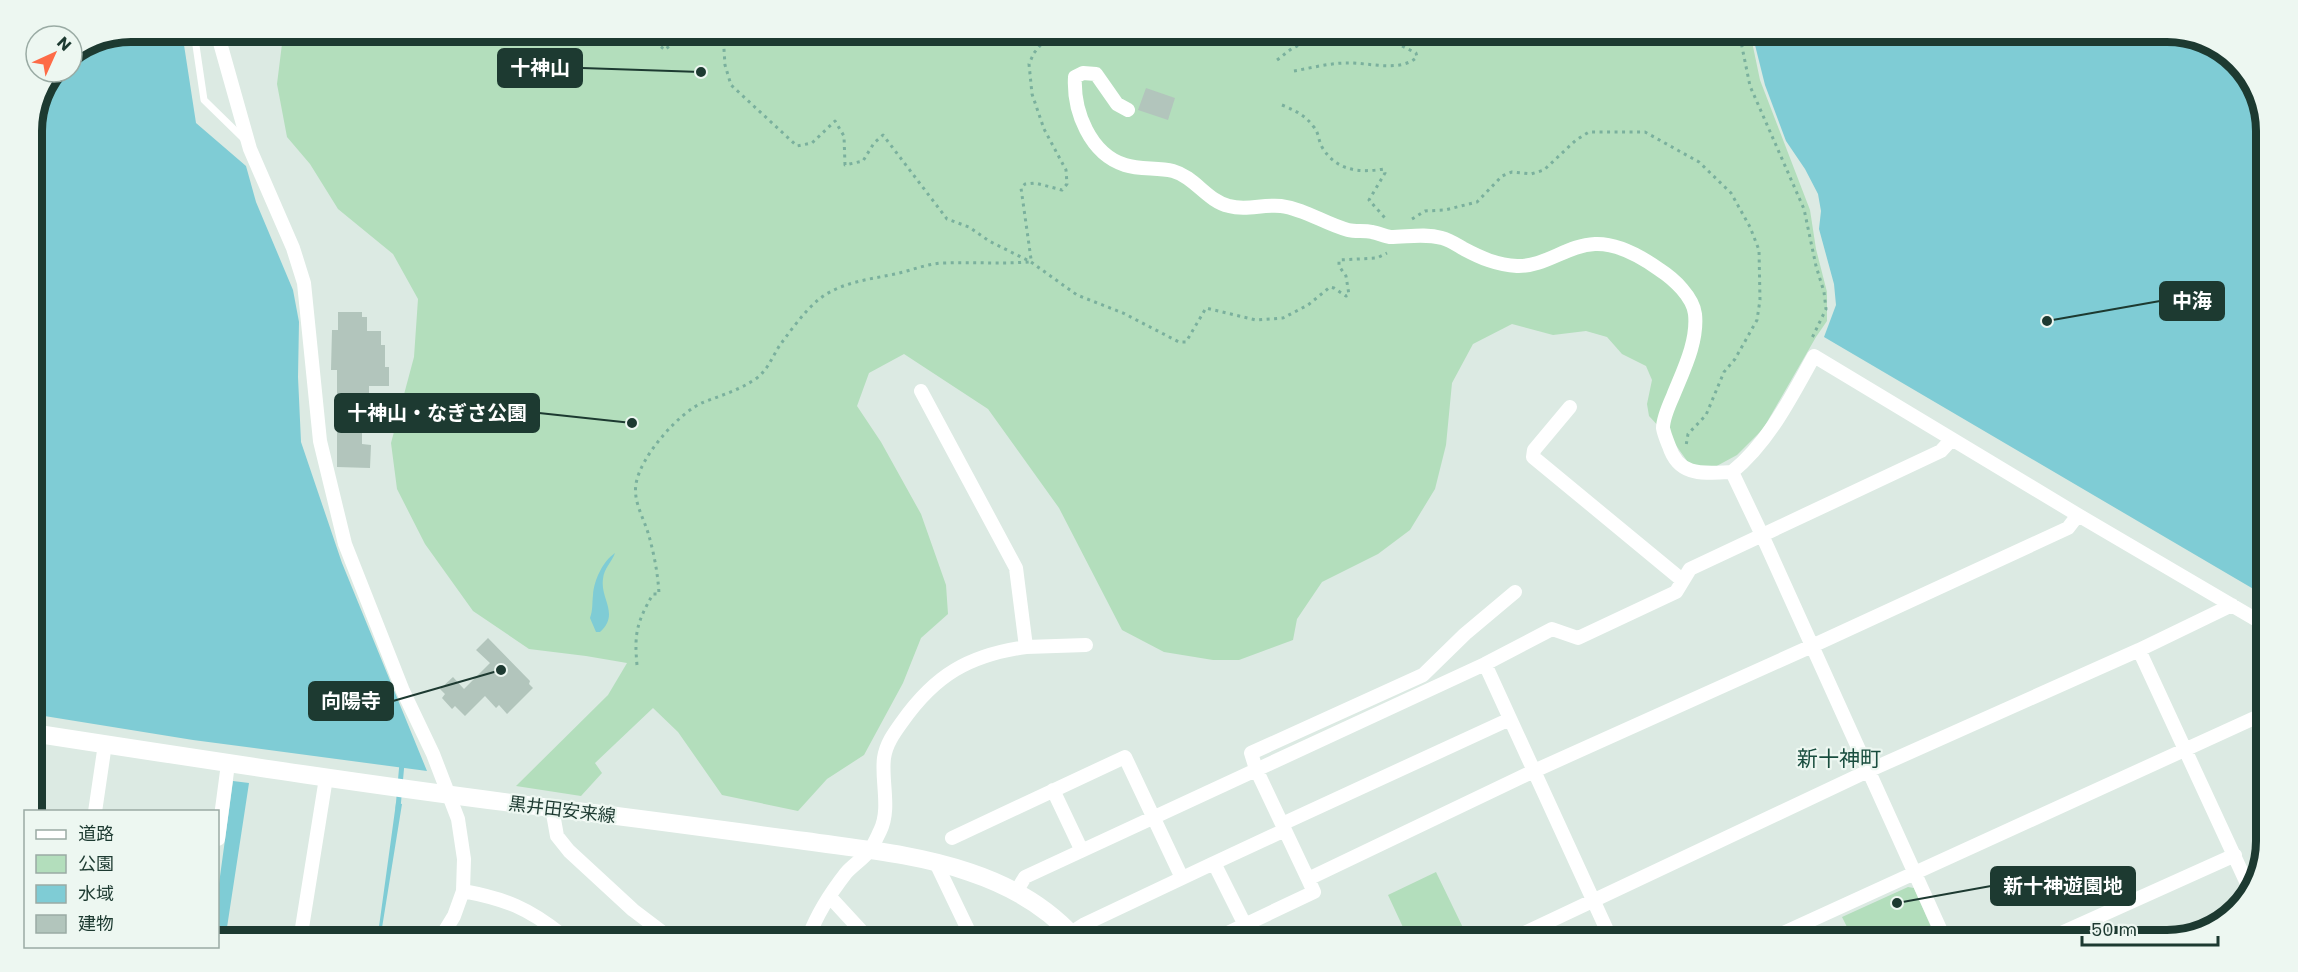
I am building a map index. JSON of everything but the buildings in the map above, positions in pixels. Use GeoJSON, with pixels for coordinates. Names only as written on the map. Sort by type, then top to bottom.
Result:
{"type":"FeatureCollection","features":[{"type":"Feature","properties":{"kind":"main road","name":"黒井田安来線"},"geometry":{"type":"LineString","coordinates":[[42,735],[448,796],[870,850],[969,872],[1016,892],[1046,912],[1066,930]]}},
{"type":"Feature","properties":{"kind":"street"},"geometry":{"type":"LineString","coordinates":[[220,42],[250,150],[293,248],[304,283],[320,441],[345,544],[403,690],[433,754],[458,819],[462,839],[463,891],[454,916],[445,930]]}},
{"type":"Feature","properties":{"kind":"street"},"geometry":{"type":"LineString","coordinates":[[1128,110],[1117,104],[1096,74],[1083,73],[1075,77],[1074,94],[1078,112],[1092,139],[1107,157],[1126,166],[1174,171],[1227,206],[1243,208],[1279,206],[1296,209],[1349,230],[1388,237],[1415,234],[1443,238],[1497,264],[1520,266],[1538,264],[1571,249],[1595,244],[1615,247],[1645,259],[1664,272],[1684,292],[1695,312],[1690,353],[1668,408],[1663,427],[1671,454],[1677,463],[1687,470],[1703,473],[1732,472],[1756,449],[1787,406],[1814,356],[2078,515],[2256,619]]}},
{"type":"Feature","properties":{"kind":"street"},"geometry":{"type":"LineString","coordinates":[[921,391],[1016,568],[1026,647]]}},
{"type":"Feature","properties":{"kind":"street"},"geometry":{"type":"LineString","coordinates":[[1570,407],[1534,450],[1533,457],[1682,580]]}},
{"type":"Feature","properties":{"kind":"street"},"geometry":{"type":"LineString","coordinates":[[1016,892],[1025,877],[1081,849],[1485,664],[1552,629],[1578,638],[1676,592],[1690,569],[1941,451],[1952,439]]}},
{"type":"Feature","properties":{"kind":"street"},"geometry":{"type":"LineString","coordinates":[[1732,472],[1940,930]]}},
{"type":"Feature","properties":{"kind":"street"},"geometry":{"type":"LineString","coordinates":[[1308,879],[1534,771],[2068,528],[2078,515]]}},
{"type":"Feature","properties":{"kind":"street"},"geometry":{"type":"LineString","coordinates":[[1234,930],[1314,892],[1256,769],[1251,753],[1423,675],[1465,634],[1515,592]]}},
{"type":"Feature","properties":{"kind":"street"},"geometry":{"type":"LineString","coordinates":[[1531,930],[1868,771],[2139,650],[2232,605]]}},
{"type":"Feature","properties":{"kind":"street"},"geometry":{"type":"LineString","coordinates":[[812,930],[830,897],[848,872],[870,850],[882,827],[885,803],[884,758],[891,738],[927,689],[949,673],[999,651],[1026,647],[1086,645]]}},
{"type":"Feature","properties":{"kind":"street"},"geometry":{"type":"LineString","coordinates":[[2139,650],[2246,881]]}},
{"type":"Feature","properties":{"kind":"street"},"geometry":{"type":"LineString","coordinates":[[1485,664],[1607,930]]}},
{"type":"Feature","properties":{"kind":"street"},"geometry":{"type":"LineString","coordinates":[[1789,930],[2256,717]]}},
{"type":"Feature","properties":{"kind":"street"},"geometry":{"type":"LineString","coordinates":[[1078,930],[1085,924],[1510,719]]}},
{"type":"Feature","properties":{"kind":"street"},"geometry":{"type":"LineString","coordinates":[[94,810],[105,744]]}},
{"type":"Feature","properties":{"kind":"street"},"geometry":{"type":"LineString","coordinates":[[952,837],[1125,757],[1182,878]]}},
{"type":"Feature","properties":{"kind":"street"},"geometry":{"type":"LineString","coordinates":[[219,831],[228,764]]}},
{"type":"Feature","properties":{"kind":"street"},"geometry":{"type":"LineString","coordinates":[[303,930],[326,778]]}},
{"type":"Feature","properties":{"kind":"street"},"geometry":{"type":"LineString","coordinates":[[1053,790],[1081,849]]}},
{"type":"Feature","properties":{"kind":"street"},"geometry":{"type":"LineString","coordinates":[[552,808],[557,836],[568,851],[633,910],[659,930]]}},
{"type":"Feature","properties":{"kind":"street"},"geometry":{"type":"LineString","coordinates":[[2068,930],[2235,855]]}},
{"type":"Feature","properties":{"kind":"street"},"geometry":{"type":"LineString","coordinates":[[936,863],[968,930]]}},
{"type":"Feature","properties":{"kind":"street"},"geometry":{"type":"LineString","coordinates":[[1215,863],[1245,925]]}},
{"type":"Feature","properties":{"kind":"street"},"geometry":{"type":"LineString","coordinates":[[463,891],[504,900],[522,907],[554,930]]}},
{"type":"Feature","properties":{"kind":"street"},"geometry":{"type":"LineString","coordinates":[[830,897],[861,930]]}},
{"type":"Feature","properties":{"kind":"lane"},"geometry":{"type":"LineString","coordinates":[[195,42],[204,100],[248,143],[250,150]]}},
{"type":"Feature","properties":{"kind":"path"},"geometry":{"type":"LineString","coordinates":[[658,42],[665,50],[673,42]]}},
{"type":"Feature","properties":{"kind":"path"},"geometry":{"type":"LineString","coordinates":[[724,42],[725,65],[731,85],[797,146],[812,143],[836,121],[844,136],[845,165],[862,161],[874,143],[883,135],[947,219],[969,227],[989,241],[1029,262],[1077,295],[1123,313],[1179,342],[1186,342],[1206,308],[1256,320],[1282,318],[1308,305],[1330,287],[1346,296],[1348,295],[1346,276],[1339,266],[1339,260],[1377,258],[1400,243],[1400,235],[1405,224],[1425,211],[1445,210],[1477,202],[1502,176],[1512,172],[1531,174],[1544,170],[1576,140],[1589,132],[1645,132],[1699,162],[1731,193],[1759,249],[1760,300],[1757,320],[1735,359],[1724,372],[1706,415],[1688,434],[1686,451]]}},
{"type":"Feature","properties":{"kind":"path"},"geometry":{"type":"LineString","coordinates":[[1029,262],[1031,259],[1021,188],[1025,184],[1035,183],[1062,190],[1067,184],[1066,170],[1044,129],[1032,94],[1029,64],[1043,42]]}},
{"type":"Feature","properties":{"kind":"path"},"geometry":{"type":"LineString","coordinates":[[1278,60],[1296,46],[1307,42]]}},
{"type":"Feature","properties":{"kind":"path"},"geometry":{"type":"LineString","coordinates":[[1294,71],[1346,63],[1403,65],[1412,62],[1417,57],[1416,52],[1396,42]]}},
{"type":"Feature","properties":{"kind":"path"},"geometry":{"type":"LineString","coordinates":[[1741,42],[1750,86],[1804,208],[1824,292],[1826,309],[1809,342],[1814,356]]}},
{"type":"Feature","properties":{"kind":"path"},"geometry":{"type":"LineString","coordinates":[[1282,105],[1297,111],[1313,125],[1318,132],[1324,151],[1339,166],[1362,172],[1384,169],[1385,173],[1369,200],[1400,235]]}},
{"type":"Feature","properties":{"kind":"path"},"geometry":{"type":"LineString","coordinates":[[637,665],[635,638],[644,610],[653,594],[659,594],[650,538],[636,504],[636,483],[653,447],[670,428],[685,413],[703,403],[728,395],[757,377],[771,363],[778,348],[812,306],[826,294],[865,278],[891,275],[941,263],[1029,262]]}},
{"type":"Feature","properties":{"kind":"green space"},"geometry":{"type":"Polygon","coordinates":[[[282,42],[1752,42],[1760,80],[1810,210],[1816,249],[1827,292],[1827,321],[1763,429],[1737,455],[1713,468],[1690,465],[1675,444],[1649,416],[1647,404],[1652,380],[1646,366],[1622,354],[1607,337],[1586,331],[1553,335],[1512,324],[1473,344],[1452,383],[1446,445],[1435,489],[1410,530],[1378,554],[1322,582],[1297,619],[1293,640],[1239,660],[1213,660],[1164,652],[1122,630],[1059,508],[988,409],[904,354],[869,373],[857,406],[881,442],[921,514],[946,585],[948,614],[921,638],[903,683],[864,755],[827,779],[798,811],[722,795],[678,732],[653,708],[595,763],[602,773],[581,796],[516,786],[608,695],[627,663],[529,649],[473,611],[425,544],[397,489],[391,443],[414,357],[418,299],[393,254],[338,209],[310,164],[287,137],[277,84],[282,42]]]}},
{"type":"Feature","properties":{"kind":"green space"},"geometry":{"type":"Polygon","coordinates":[[[1436,872],[1464,930],[1404,930],[1388,895],[1436,872]]]}},
{"type":"Feature","properties":{"kind":"green space"},"geometry":{"type":"Polygon","coordinates":[[[1908,887],[1914,888],[1931,927],[1924,930],[1848,930],[1842,917],[1908,887]]]}},
{"type":"Feature","properties":{"kind":"water"},"geometry":{"type":"Polygon","coordinates":[[[131,42],[184,42],[196,123],[246,166],[256,202],[293,290],[299,322],[298,377],[301,442],[342,563],[427,771],[193,740],[42,716],[42,125],[51,92],[56,84],[84,84],[84,56],[97,49],[131,42]]]}},
{"type":"Feature","properties":{"kind":"water"},"geometry":{"type":"Polygon","coordinates":[[[1754,42],[2167,42],[2201,49],[2212,54],[2230,68],[2244,86],[2253,108],[2256,125],[2256,590],[1824,337],[1836,305],[1834,284],[1819,229],[1821,211],[1818,194],[1786,141],[1765,85],[1754,42]]]}},
{"type":"Feature","properties":{"kind":"water"},"geometry":{"type":"Polygon","coordinates":[[[615,553],[603,579],[608,619],[600,632],[596,632],[590,618],[595,583],[603,566],[615,553]]]}},
{"type":"Feature","properties":{"kind":"water"},"geometry":{"type":"Polygon","coordinates":[[[233,781],[249,783],[227,930],[219,930],[219,884],[233,781]]]}},
{"type":"Feature","properties":{"kind":"water"},"geometry":{"type":"Polygon","coordinates":[[[396,803],[402,804],[382,930],[379,930],[396,803]]]}},
{"type":"Feature","properties":{"kind":"waterway"},"geometry":{"type":"LineString","coordinates":[[398,808],[402,763]]}},
{"type":"Feature","properties":{"kind":"place","name":"十神山"},"geometry":{"type":"Point","coordinates":[701,72]}},
{"type":"Feature","properties":{"kind":"place","name":"中海"},"geometry":{"type":"Point","coordinates":[2047,321]}},
{"type":"Feature","properties":{"kind":"place","name":"十神山・なぎさ公園"},"geometry":{"type":"Point","coordinates":[632,423]}},
{"type":"Feature","properties":{"kind":"place","name":"向陽寺"},"geometry":{"type":"Point","coordinates":[501,670]}},
{"type":"Feature","properties":{"kind":"place","name":"新十神遊園地"},"geometry":{"type":"Point","coordinates":[1897,903]}},
{"type":"Feature","properties":{"kind":"district","name":"新十神町"},"geometry":{"type":"Point","coordinates":[1839,759]}}]}
